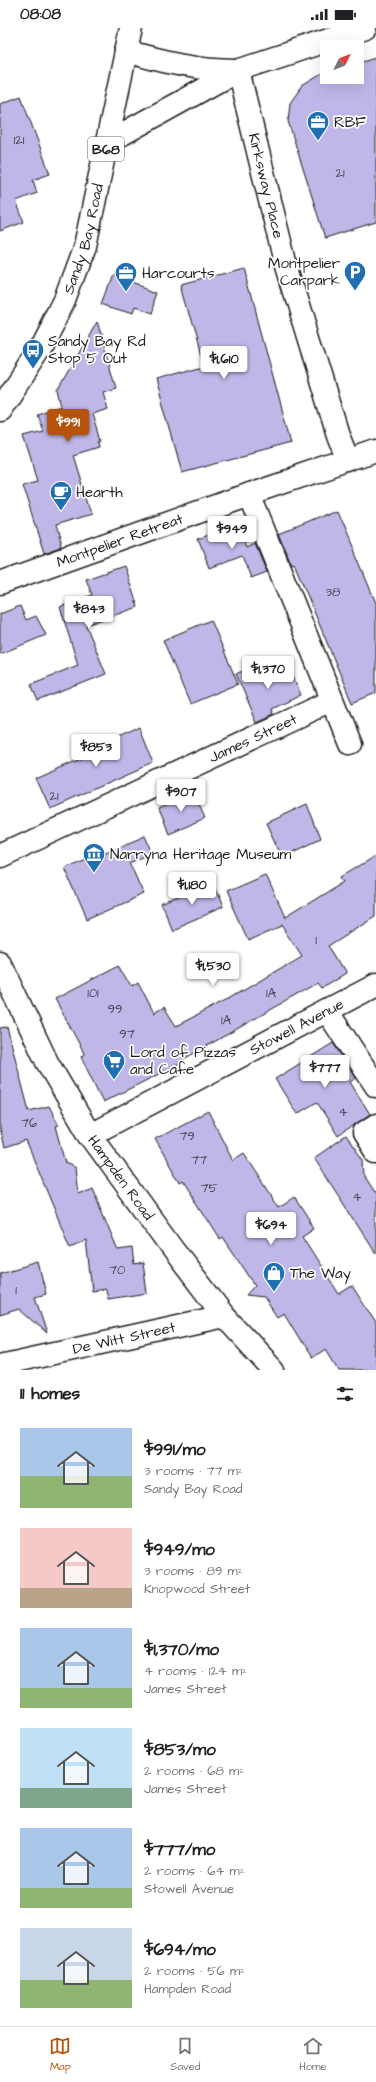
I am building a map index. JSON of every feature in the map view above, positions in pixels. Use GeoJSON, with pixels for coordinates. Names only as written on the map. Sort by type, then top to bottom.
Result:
{"type":"FeatureCollection","features":[{"type":"Feature","properties":{"kind":"street","name":"Sandy Bay Road"},"geometry":{"type":"LineString","coordinates":[[0,410],[40,349],[73,279],[85,246],[131,28]]}},
{"type":"Feature","properties":{"kind":"street"},"geometry":{"type":"LineString","coordinates":[[108,142],[238,70],[365,28]]}},
{"type":"Feature","properties":{"kind":"street"},"geometry":{"type":"LineString","coordinates":[[126,51],[195,68],[238,70]]}},
{"type":"Feature","properties":{"kind":"street","name":"Kirksway Place"},"geometry":{"type":"LineString","coordinates":[[238,70],[286,266],[338,435],[348,461]]}},
{"type":"Feature","properties":{"kind":"street","name":"Montpelier Retreat"},"geometry":{"type":"LineString","coordinates":[[0,582],[376,451]]}},
{"type":"Feature","properties":{"kind":"street"},"geometry":{"type":"LineString","coordinates":[[249,494],[350,744]]}},
{"type":"Feature","properties":{"kind":"street","name":"James Street"},"geometry":{"type":"LineString","coordinates":[[0,856],[332,701]]}},
{"type":"Feature","properties":{"kind":"street","name":"Hampden Road"},"geometry":{"type":"LineString","coordinates":[[0,963],[47,1062],[90,1135],[173,1250],[224,1316],[274,1370]]}},
{"type":"Feature","properties":{"kind":"street","name":"Stowell Avenue"},"geometry":{"type":"LineString","coordinates":[[90,1135],[376,985]]}},
{"type":"Feature","properties":{"kind":"street"},"geometry":{"type":"LineString","coordinates":[[327,1011],[376,1086]]}},
{"type":"Feature","properties":{"kind":"street"},"geometry":{"type":"LineString","coordinates":[[376,1125],[364,1133],[376,1152]]}},
{"type":"Feature","properties":{"kind":"street","name":"De Witt Street"},"geometry":{"type":"LineString","coordinates":[[0,1365],[224,1316]]}},
{"type":"Feature","properties":{"kind":"building"},"geometry":{"type":"Polygon","coordinates":[[[376,57],[376,222],[325,238],[288,121],[290,103],[302,86],[320,75],[320,84],[364,84],[364,61],[376,57]]]}},
{"type":"Feature","properties":{"kind":"building"},"geometry":{"type":"Polygon","coordinates":[[[21,96],[50,174],[33,180],[37,193],[16,201],[24,222],[0,231],[0,104],[21,96]]]}},
{"type":"Feature","properties":{"kind":"building"},"geometry":{"type":"Polygon","coordinates":[[[244,268],[291,443],[182,472],[156,379],[204,366],[181,285],[244,268]]]}},
{"type":"Feature","properties":{"kind":"building"},"geometry":{"type":"Polygon","coordinates":[[[114,275],[158,291],[150,314],[133,308],[131,314],[103,304],[114,275]]]}},
{"type":"Feature","properties":{"kind":"building"},"geometry":{"type":"Polygon","coordinates":[[[97,321],[116,388],[103,392],[108,409],[92,414],[100,441],[98,442],[99,447],[73,455],[91,514],[55,525],[61,548],[44,554],[22,484],[38,480],[24,436],[43,431],[37,414],[62,406],[58,390],[97,321]]]}},
{"type":"Feature","properties":{"kind":"building"},"geometry":{"type":"Polygon","coordinates":[[[337,510],[376,603],[376,693],[352,703],[294,563],[291,564],[279,534],[337,510]]]}},
{"type":"Feature","properties":{"kind":"building"},"geometry":{"type":"Polygon","coordinates":[[[238,524],[247,547],[255,543],[267,572],[251,578],[242,555],[209,568],[198,539],[238,524]]]}},
{"type":"Feature","properties":{"kind":"building"},"geometry":{"type":"Polygon","coordinates":[[[124,566],[138,607],[86,625],[106,674],[38,701],[31,684],[78,665],[60,607],[92,595],[86,579],[124,566]]]}},
{"type":"Feature","properties":{"kind":"building"},"geometry":{"type":"Polygon","coordinates":[[[20,606],[26,620],[36,616],[46,635],[0,654],[0,614],[20,606]]]}},
{"type":"Feature","properties":{"kind":"building"},"geometry":{"type":"Polygon","coordinates":[[[211,620],[238,684],[190,704],[163,640],[211,620]]]}},
{"type":"Feature","properties":{"kind":"building"},"geometry":{"type":"Polygon","coordinates":[[[288,665],[301,695],[272,709],[274,714],[257,722],[236,674],[254,666],[259,678],[288,665]]]}},
{"type":"Feature","properties":{"kind":"building"},"geometry":{"type":"Polygon","coordinates":[[[139,728],[153,763],[50,809],[36,778],[86,756],[84,750],[139,728]]]}},
{"type":"Feature","properties":{"kind":"building"},"geometry":{"type":"Polygon","coordinates":[[[193,792],[205,818],[168,834],[157,808],[193,792]]]}},
{"type":"Feature","properties":{"kind":"building"},"geometry":{"type":"Polygon","coordinates":[[[307,804],[320,839],[282,857],[266,823],[307,804]]]}},
{"type":"Feature","properties":{"kind":"building","name":"Narryna Heritage Museum"},"geometry":{"type":"Polygon","coordinates":[[[145,835],[153,853],[130,863],[144,894],[87,919],[64,867],[100,851],[101,854],[145,835]]]}},
{"type":"Feature","properties":{"kind":"building"},"geometry":{"type":"Polygon","coordinates":[[[376,856],[376,916],[328,946],[345,974],[322,988],[318,983],[182,1060],[183,1062],[103,1102],[81,1057],[84,1054],[82,1049],[55,999],[120,965],[132,986],[138,982],[154,1013],[164,1007],[176,1026],[224,1001],[302,955],[282,924],[248,939],[226,891],[265,874],[285,918],[345,881],[342,876],[376,856]]]}},
{"type":"Feature","properties":{"kind":"building"},"geometry":{"type":"Polygon","coordinates":[[[213,883],[223,907],[172,929],[162,905],[213,883]]]}},
{"type":"Feature","properties":{"kind":"building"},"geometry":{"type":"Polygon","coordinates":[[[7,1027],[29,1111],[49,1106],[59,1125],[56,1126],[66,1163],[75,1168],[78,1194],[92,1188],[118,1250],[132,1248],[134,1265],[143,1263],[147,1293],[108,1299],[106,1289],[92,1291],[86,1240],[70,1247],[26,1141],[4,1148],[0,1130],[0,1028],[7,1027]]]}},
{"type":"Feature","properties":{"kind":"building"},"geometry":{"type":"Polygon","coordinates":[[[333,1043],[356,1078],[350,1082],[370,1114],[338,1136],[317,1102],[297,1114],[275,1079],[333,1043]]]}},
{"type":"Feature","properties":{"kind":"building"},"geometry":{"type":"Polygon","coordinates":[[[208,1111],[233,1160],[244,1153],[279,1207],[294,1197],[314,1228],[302,1236],[339,1294],[352,1286],[376,1323],[376,1370],[339,1370],[326,1349],[311,1358],[284,1313],[277,1317],[264,1297],[246,1295],[255,1285],[223,1237],[220,1239],[183,1181],[180,1183],[155,1139],[208,1111]]]}},
{"type":"Feature","properties":{"kind":"building"},"geometry":{"type":"Polygon","coordinates":[[[346,1136],[363,1160],[364,1177],[376,1195],[376,1254],[314,1158],[346,1136]]]}},
{"type":"Feature","properties":{"kind":"building"},"geometry":{"type":"Polygon","coordinates":[[[38,1262],[46,1294],[35,1297],[47,1334],[19,1309],[0,1315],[0,1273],[38,1262]]]}},
{"type":"Feature","properties":{"kind":"place","name":"RBF"},"geometry":{"type":"Point","coordinates":[318,142]}},
{"type":"Feature","properties":{"kind":"place","name":"Harcourts"},"geometry":{"type":"Point","coordinates":[126,292]}},
{"type":"Feature","properties":{"kind":"place","name":"Montpelier Carpark"},"geometry":{"type":"Point","coordinates":[355,292]}},
{"type":"Feature","properties":{"kind":"place","name":"Sandy Bay Rd Stop 5 Out"},"geometry":{"type":"Point","coordinates":[33,370]}},
{"type":"Feature","properties":{"kind":"place","name":"Hearth"},"geometry":{"type":"Point","coordinates":[61,512]}},
{"type":"Feature","properties":{"kind":"place","name":"Narryna Heritage Museum"},"geometry":{"type":"Point","coordinates":[94,874]}},
{"type":"Feature","properties":{"kind":"place","name":"Lord of Pizzas and Cafe"},"geometry":{"type":"Point","coordinates":[114,1080]}},
{"type":"Feature","properties":{"kind":"place","name":"The Way"},"geometry":{"type":"Point","coordinates":[274,1292]}}]}
